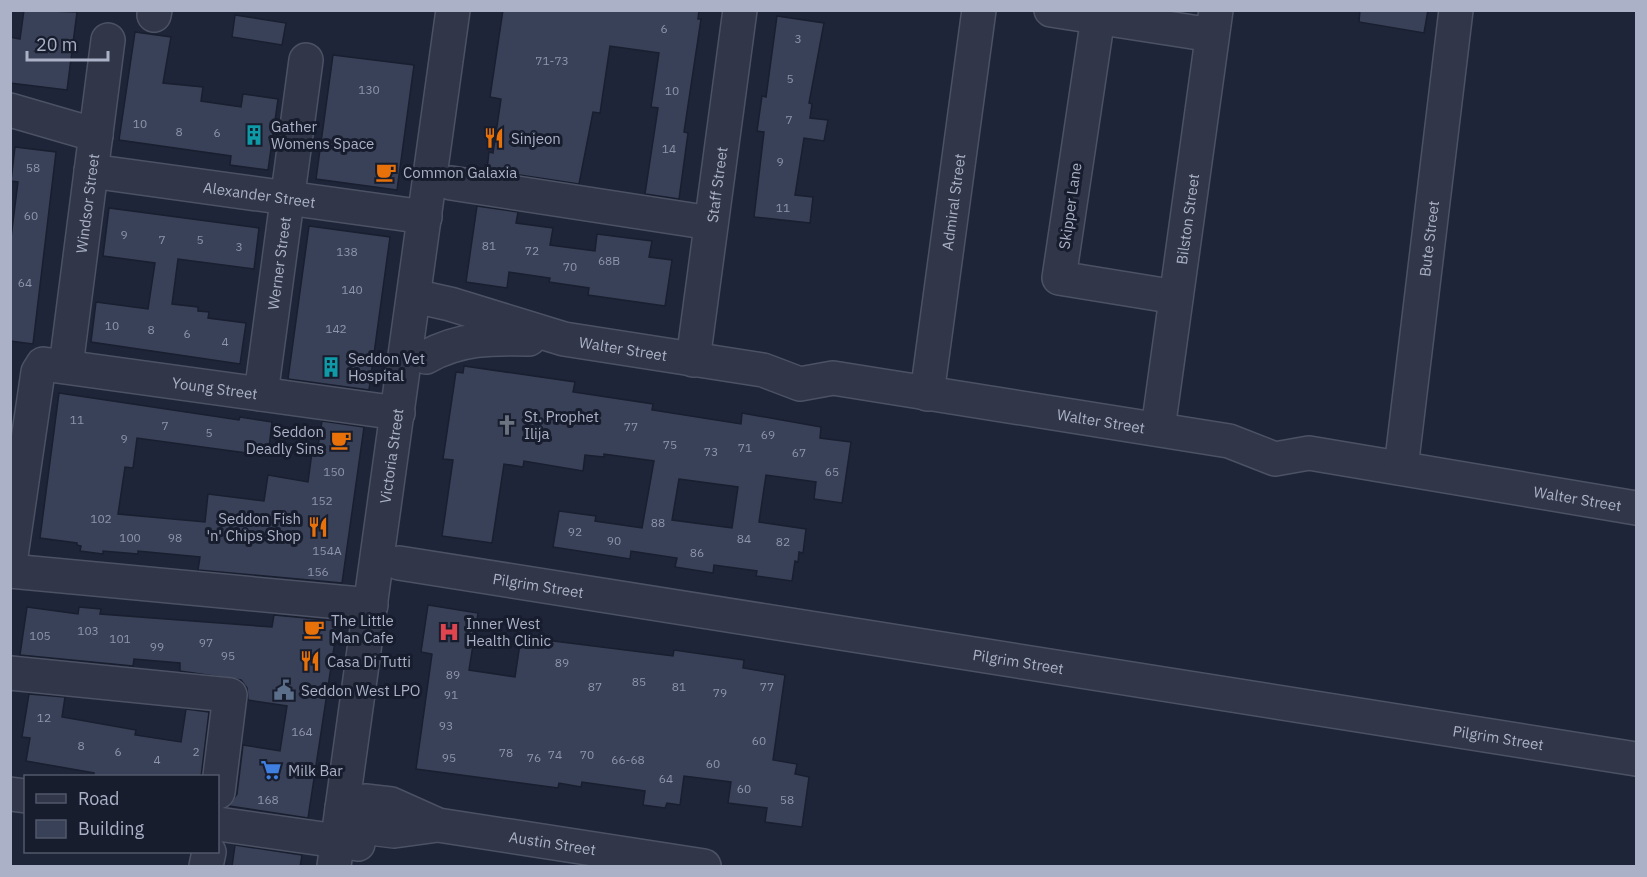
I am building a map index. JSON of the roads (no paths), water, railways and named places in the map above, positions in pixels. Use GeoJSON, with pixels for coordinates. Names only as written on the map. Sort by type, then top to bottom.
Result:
{"type":"FeatureCollection","features":[{"type":"Feature","properties":{"kind":"street","name":"Victoria Street"},"geometry":{"type":"LineString","coordinates":[[351,836],[399,563],[426,357],[425,217],[453,10]]}},
{"type":"Feature","properties":{"kind":"street","name":"Victoria Street"},"geometry":{"type":"LineString","coordinates":[[351,836],[371,606],[398,413],[451,183],[474,10]]}},
{"type":"Feature","properties":{"kind":"street","name":"Staff Street"},"geometry":{"type":"LineString","coordinates":[[693,360],[740,10]]}},
{"type":"Feature","properties":{"kind":"street","name":"Admiral Street"},"geometry":{"type":"LineString","coordinates":[[927,394],[979,10]]}},
{"type":"Feature","properties":{"kind":"street"},"geometry":{"type":"LineString","coordinates":[[1052,10],[1098,18],[1214,23]]}},
{"type":"Feature","properties":{"kind":"street","name":"Bute Street"},"geometry":{"type":"LineString","coordinates":[[1401,468],[1456,10]]}},
{"type":"Feature","properties":{"kind":"street","name":"Skipper Lane"},"geometry":{"type":"LineString","coordinates":[[1098,18],[1059,278],[1176,297]]}},
{"type":"Feature","properties":{"kind":"street","name":"Bilston Street"},"geometry":{"type":"LineString","coordinates":[[1158,429],[1214,23]]}},
{"type":"Feature","properties":{"kind":"street","name":"Windsor Street"},"geometry":{"type":"LineString","coordinates":[[10,563],[52,369],[91,171],[108,40]]}},
{"type":"Feature","properties":{"kind":"street","name":"Werner Street"},"geometry":{"type":"LineString","coordinates":[[261,394],[306,60]]}},
{"type":"Feature","properties":{"kind":"street"},"geometry":{"type":"LineString","coordinates":[[10,110],[96,135]]}},
{"type":"Feature","properties":{"kind":"street","name":"Alexander Street"},"geometry":{"type":"LineString","coordinates":[[91,171],[425,217]]}},
{"type":"Feature","properties":{"kind":"street"},"geometry":{"type":"LineString","coordinates":[[451,183],[711,223]]}},
{"type":"Feature","properties":{"kind":"street","name":"Walter Street"},"geometry":{"type":"LineString","coordinates":[[424,298],[564,339],[762,370],[800,384],[833,378],[1229,441],[1275,459],[1309,453],[1636,508]]}},
{"type":"Feature","properties":{"kind":"street","name":"Walter Street"},"geometry":{"type":"LineString","coordinates":[[426,357],[451,345],[475,340],[564,339]]}},
{"type":"Feature","properties":{"kind":"street","name":"Young Street"},"geometry":{"type":"LineString","coordinates":[[52,369],[398,413]]}},
{"type":"Feature","properties":{"kind":"street","name":"Pilgrim Street"},"geometry":{"type":"LineString","coordinates":[[399,563],[1636,759]]}},
{"type":"Feature","properties":{"kind":"street"},"geometry":{"type":"LineString","coordinates":[[10,571],[371,606]]}},
{"type":"Feature","properties":{"kind":"street"},"geometry":{"type":"LineString","coordinates":[[10,673],[230,695],[219,784]]}},
{"type":"Feature","properties":{"kind":"street","name":"Austin Street"},"geometry":{"type":"LineString","coordinates":[[219,824],[351,836],[438,825],[578,857],[704,867]]}},
{"type":"Feature","properties":{"kind":"place","name":"Gather Womens Space"},"geometry":{"type":"Point","coordinates":[254,135]}},
{"type":"Feature","properties":{"kind":"place","name":"Sinjeon"},"geometry":{"type":"Point","coordinates":[494,138]}},
{"type":"Feature","properties":{"kind":"place","name":"Common Galaxia"},"geometry":{"type":"Point","coordinates":[386,172]}},
{"type":"Feature","properties":{"kind":"place","name":"Seddon Vet Hospital"},"geometry":{"type":"Point","coordinates":[331,367]}},
{"type":"Feature","properties":{"kind":"place","name":"St. Prophet Ilija"},"geometry":{"type":"Point","coordinates":[507,425]}},
{"type":"Feature","properties":{"kind":"place","name":"Seddon Deadly Sins"},"geometry":{"type":"Point","coordinates":[341,440]}},
{"type":"Feature","properties":{"kind":"place","name":"Seddon Fish 'n' Chips Shop"},"geometry":{"type":"Point","coordinates":[318,527]}},
{"type":"Feature","properties":{"kind":"place","name":"The Little Man Cafe"},"geometry":{"type":"Point","coordinates":[314,629]}},
{"type":"Feature","properties":{"kind":"place","name":"Inner West Health Clinic"},"geometry":{"type":"Point","coordinates":[449,632]}},
{"type":"Feature","properties":{"kind":"place","name":"Casa Di Tutti"},"geometry":{"type":"Point","coordinates":[310,661]}},
{"type":"Feature","properties":{"kind":"place","name":"Seddon West LPO"},"geometry":{"type":"Point","coordinates":[284,690]}},
{"type":"Feature","properties":{"kind":"place","name":"Milk Bar"},"geometry":{"type":"Point","coordinates":[271,770]}}]}
